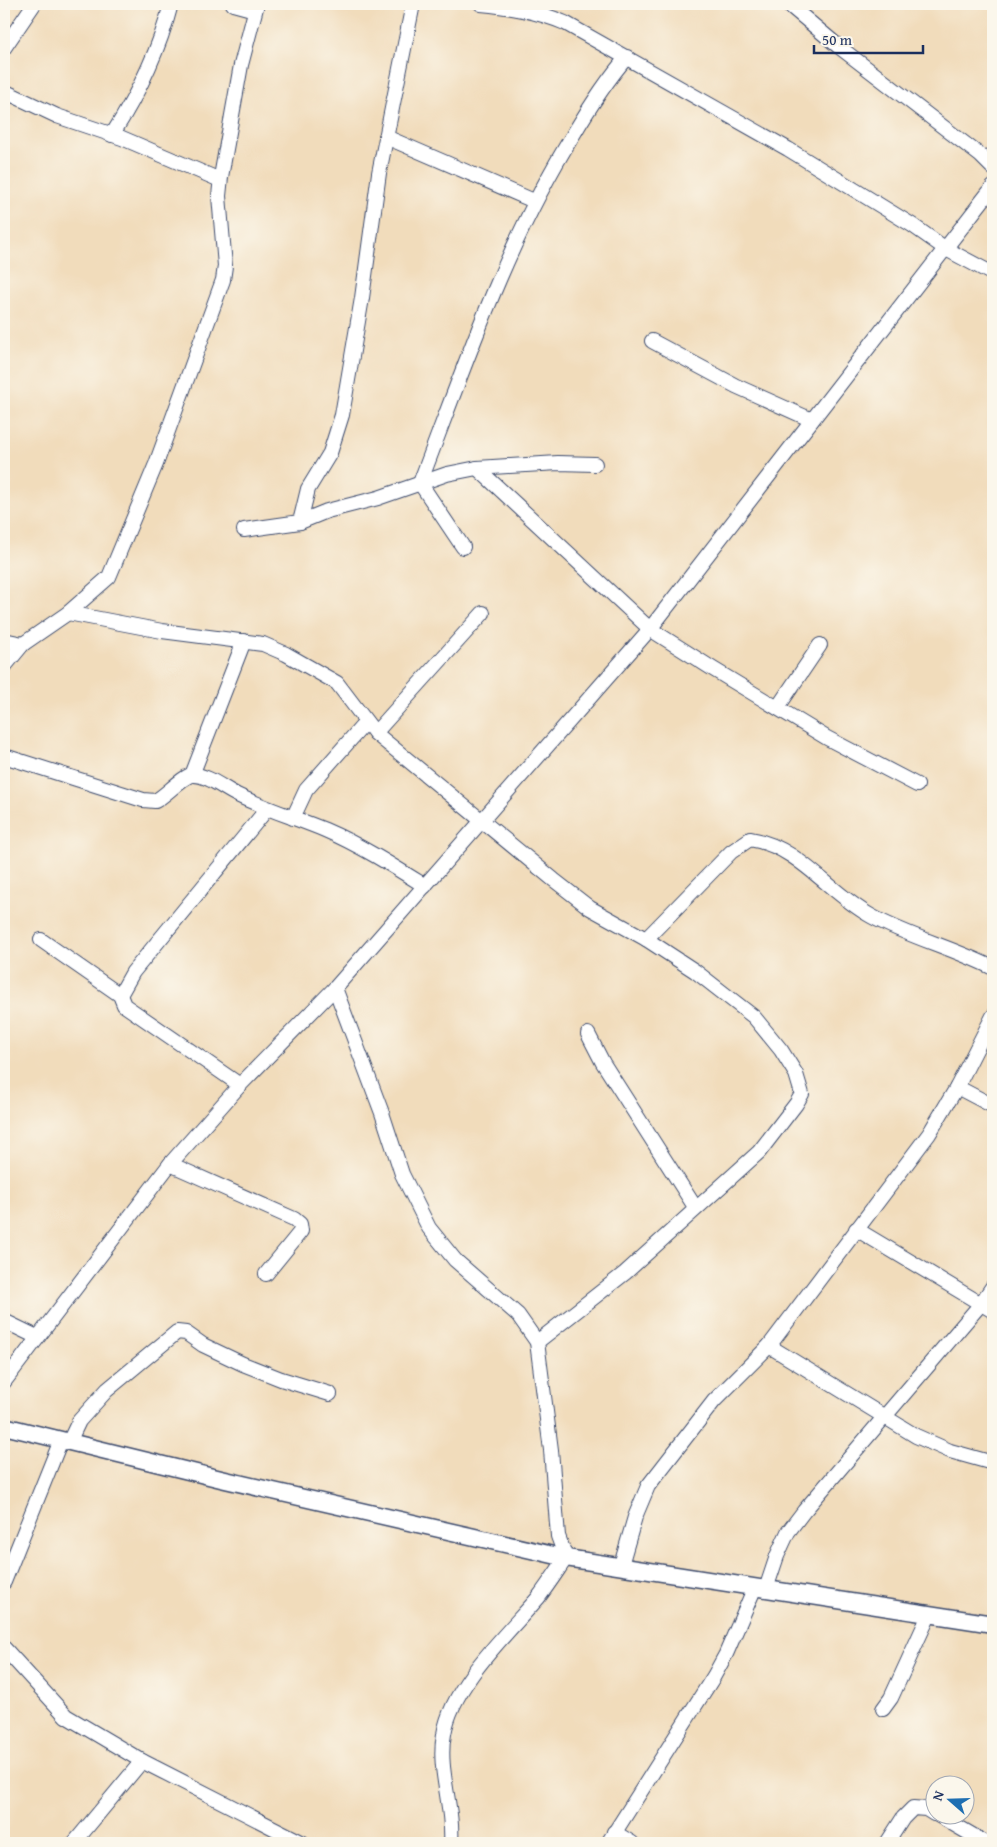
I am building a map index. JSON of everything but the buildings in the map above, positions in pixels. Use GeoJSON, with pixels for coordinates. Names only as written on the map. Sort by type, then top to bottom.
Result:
{"type":"FeatureCollection","features":[{"type":"Feature","properties":{"kind":"street"},"geometry":{"type":"LineString","coordinates":[[4,48],[34,4]]}},
{"type":"Feature","properties":{"kind":"street"},"geometry":{"type":"LineString","coordinates":[[112,135],[132,104],[152,60],[171,4]]}},
{"type":"Feature","properties":{"kind":"street"},"geometry":{"type":"LineString","coordinates":[[4,667],[23,644],[68,613],[110,577],[156,464],[220,293],[225,266],[219,196],[220,180],[241,65],[256,7],[234,4]]}},
{"type":"Feature","properties":{"kind":"street"},"geometry":{"type":"LineString","coordinates":[[300,522],[303,500],[330,453],[342,415],[386,137],[413,4]]}},
{"type":"Feature","properties":{"kind":"street"},"geometry":{"type":"LineString","coordinates":[[481,4],[509,5],[545,14],[627,57],[788,149],[912,225],[946,249],[993,274]]}},
{"type":"Feature","properties":{"kind":"street"},"geometry":{"type":"LineString","coordinates":[[788,4],[845,52],[993,168]]}},
{"type":"Feature","properties":{"kind":"street"},"geometry":{"type":"LineString","coordinates":[[420,483],[475,338],[534,201],[591,105],[627,57]]}},
{"type":"Feature","properties":{"kind":"street"},"geometry":{"type":"LineString","coordinates":[[4,91],[57,116],[112,135],[220,180]]}},
{"type":"Feature","properties":{"kind":"street"},"geometry":{"type":"LineString","coordinates":[[386,137],[534,201]]}},
{"type":"Feature","properties":{"kind":"street"},"geometry":{"type":"LineString","coordinates":[[4,1382],[37,1336],[170,1164],[240,1085],[334,988],[650,629],[993,188]]}},
{"type":"Feature","properties":{"kind":"street"},"geometry":{"type":"LineString","coordinates":[[652,341],[736,386],[812,420]]}},
{"type":"Feature","properties":{"kind":"street"},"geometry":{"type":"LineString","coordinates":[[244,530],[300,522],[327,511],[378,498],[420,483],[477,468],[558,463],[595,464]]}},
{"type":"Feature","properties":{"kind":"street"},"geometry":{"type":"LineString","coordinates":[[477,468],[650,629],[713,670],[778,707],[827,738],[916,785]]}},
{"type":"Feature","properties":{"kind":"street"},"geometry":{"type":"LineString","coordinates":[[420,483],[462,547]]}},
{"type":"Feature","properties":{"kind":"street"},"geometry":{"type":"LineString","coordinates":[[293,818],[306,790],[371,728],[483,612]]}},
{"type":"Feature","properties":{"kind":"street"},"geometry":{"type":"LineString","coordinates":[[68,613],[162,631],[263,644],[286,654],[337,683],[371,728],[482,821],[590,908],[646,939],[695,971],[754,1017],[781,1050],[801,1085],[802,1094],[759,1152],[715,1192],[695,1207],[625,1272],[537,1342]]}},
{"type":"Feature","properties":{"kind":"street"},"geometry":{"type":"LineString","coordinates":[[4,640],[23,644]]}},
{"type":"Feature","properties":{"kind":"street"},"geometry":{"type":"LineString","coordinates":[[192,776],[244,641]]}},
{"type":"Feature","properties":{"kind":"street"},"geometry":{"type":"LineString","coordinates":[[778,707],[820,644]]}},
{"type":"Feature","properties":{"kind":"street"},"geometry":{"type":"LineString","coordinates":[[4,756],[143,800],[155,801],[184,778],[192,776],[202,777],[267,808],[327,831],[368,852],[425,886]]}},
{"type":"Feature","properties":{"kind":"street"},"geometry":{"type":"LineString","coordinates":[[120,995],[133,972],[267,808]]}},
{"type":"Feature","properties":{"kind":"street"},"geometry":{"type":"LineString","coordinates":[[646,939],[731,852],[750,839],[764,841],[776,847],[805,866],[853,906],[874,917],[962,953],[993,968]]}},
{"type":"Feature","properties":{"kind":"street"},"geometry":{"type":"LineString","coordinates":[[41,940],[120,995],[124,1005],[240,1085]]}},
{"type":"Feature","properties":{"kind":"street"},"geometry":{"type":"LineString","coordinates":[[334,988],[382,1113],[402,1174],[429,1228],[455,1260],[518,1315],[537,1342],[551,1450],[558,1536],[566,1558]]}},
{"type":"Feature","properties":{"kind":"street"},"geometry":{"type":"LineString","coordinates":[[620,1565],[635,1517],[648,1486],[664,1462],[714,1401],[769,1346],[929,1134],[958,1087],[993,1016]]}},
{"type":"Feature","properties":{"kind":"street"},"geometry":{"type":"LineString","coordinates":[[588,1034],[603,1063],[695,1207]]}},
{"type":"Feature","properties":{"kind":"street"},"geometry":{"type":"LineString","coordinates":[[958,1087],[993,1106]]}},
{"type":"Feature","properties":{"kind":"street"},"geometry":{"type":"LineString","coordinates":[[170,1164],[294,1219],[300,1224],[301,1231],[266,1274]]}},
{"type":"Feature","properties":{"kind":"street"},"geometry":{"type":"LineString","coordinates":[[856,1229],[987,1308]]}},
{"type":"Feature","properties":{"kind":"street"},"geometry":{"type":"LineString","coordinates":[[632,1843],[611,1838],[726,1654],[788,1532],[883,1416],[987,1308],[993,1286]]}},
{"type":"Feature","properties":{"kind":"street"},"geometry":{"type":"LineString","coordinates":[[4,1321],[37,1336]]}},
{"type":"Feature","properties":{"kind":"street"},"geometry":{"type":"LineString","coordinates":[[4,1582],[65,1441],[79,1421],[107,1390],[176,1332],[186,1333],[203,1345],[243,1364],[281,1379],[330,1394]]}},
{"type":"Feature","properties":{"kind":"street"},"geometry":{"type":"LineString","coordinates":[[769,1346],[916,1436],[950,1451],[993,1463]]}},
{"type":"Feature","properties":{"kind":"street"},"geometry":{"type":"LineString","coordinates":[[4,1426],[566,1558],[620,1565],[929,1616],[993,1624]]}},
{"type":"Feature","properties":{"kind":"street"},"geometry":{"type":"LineString","coordinates":[[452,1843],[443,1760],[444,1734],[451,1708],[481,1662],[540,1596],[566,1558]]}},
{"type":"Feature","properties":{"kind":"street"},"geometry":{"type":"LineString","coordinates":[[883,1709],[891,1698],[929,1616]]}},
{"type":"Feature","properties":{"kind":"street"},"geometry":{"type":"LineString","coordinates":[[4,1648],[66,1716],[142,1761],[303,1843]]}},
{"type":"Feature","properties":{"kind":"street"},"geometry":{"type":"LineString","coordinates":[[74,1843],[142,1761]]}},
{"type":"Feature","properties":{"kind":"street"},"geometry":{"type":"LineString","coordinates":[[887,1843],[903,1818],[913,1808],[924,1809]]}},
{"type":"Feature","properties":{"kind":"street"},"geometry":{"type":"LineString","coordinates":[[953,1824],[986,1843]]}}]}
